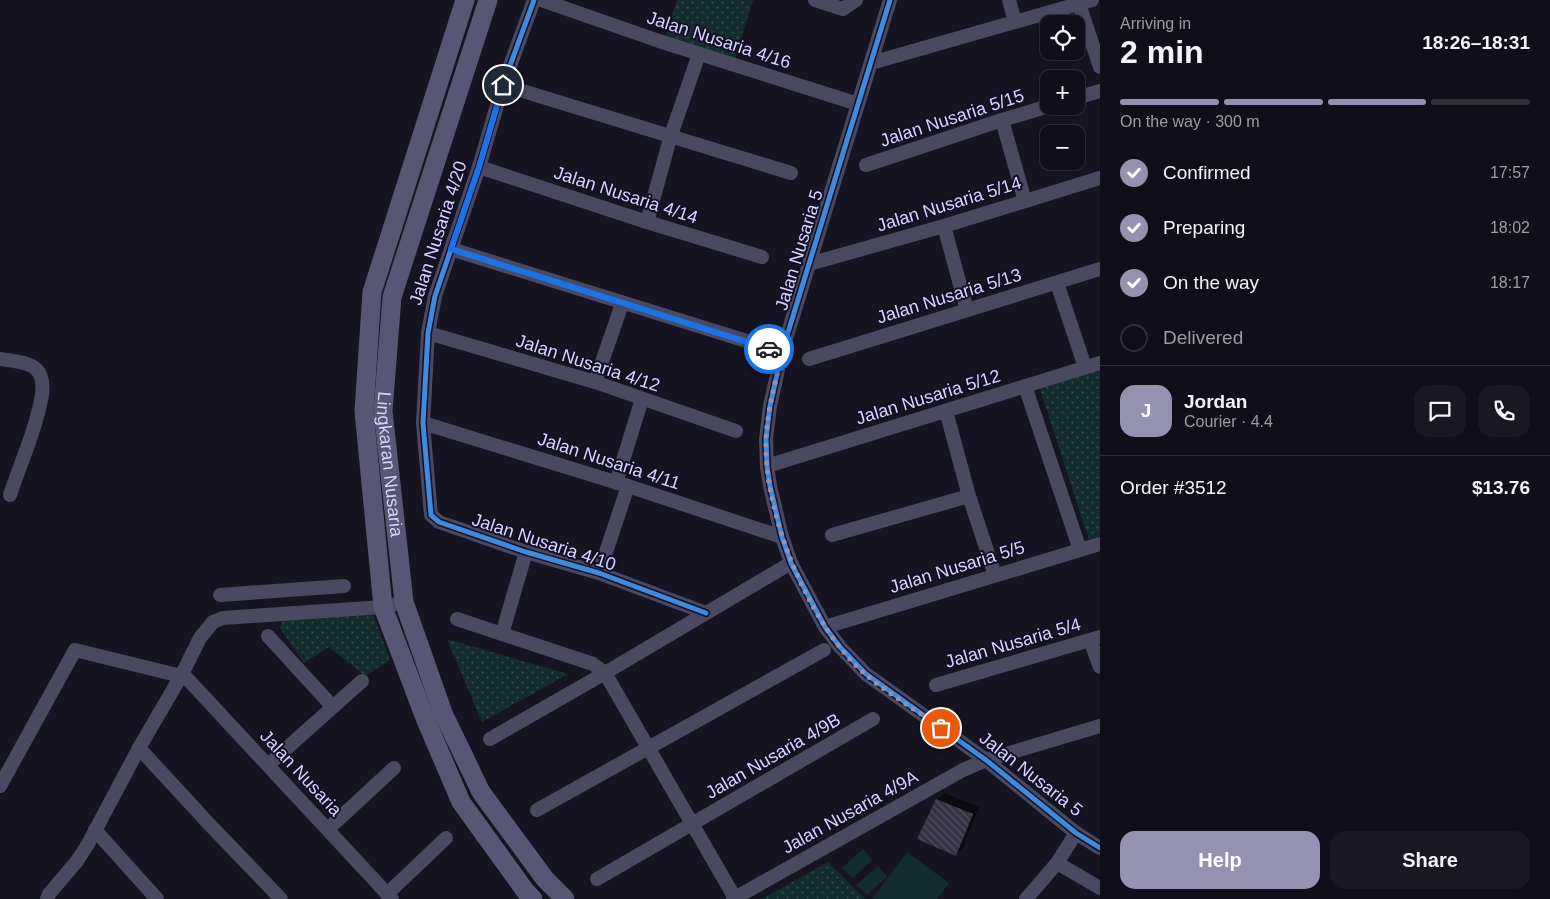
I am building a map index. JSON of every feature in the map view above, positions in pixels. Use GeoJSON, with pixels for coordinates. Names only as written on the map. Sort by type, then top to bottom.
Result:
{"type":"FeatureCollection","features":[{"type":"Feature","properties":{"kind":"main road","name":"Lingkaran Nusaria"},"geometry":{"type":"LineString","coordinates":[[465,0],[372,292],[364,411],[383,607],[425,718],[461,802],[533,899]]}},
{"type":"Feature","properties":{"kind":"main road","name":"Lingkaran Nusaria"},"geometry":{"type":"LineString","coordinates":[[488,0],[392,297],[383,411],[404,602],[443,713],[481,792],[545,878],[565,899]]}},
{"type":"Feature","properties":{"kind":"street","name":"Jalan Nusaria 4/20"},"geometry":{"type":"LineString","coordinates":[[431,515],[423,423],[428,333],[435,296],[479,167],[503,85],[534,0]]}},
{"type":"Feature","properties":{"kind":"street","name":"Jalan Nusaria 4/16"},"geometry":{"type":"LineString","coordinates":[[541,0],[699,54],[858,104]]}},
{"type":"Feature","properties":{"kind":"street"},"geometry":{"type":"LineString","coordinates":[[815,0],[843,9],[850,6],[856,0]]}},
{"type":"Feature","properties":{"kind":"street","name":"Jalan Nusaria 5"},"geometry":{"type":"LineString","coordinates":[[890,0],[782,352],[770,406],[767,431],[767,466],[782,537],[791,563],[825,627],[866,674],[986,760],[1076,833],[1100,848]]}},
{"type":"Feature","properties":{"kind":"street"},"geometry":{"type":"LineString","coordinates":[[1009,0],[1015,22]]}},
{"type":"Feature","properties":{"kind":"street"},"geometry":{"type":"LineString","coordinates":[[870,63],[1085,2],[1100,67]]}},
{"type":"Feature","properties":{"kind":"street"},"geometry":{"type":"LineString","coordinates":[[647,222],[671,136],[699,54]]}},
{"type":"Feature","properties":{"kind":"street"},"geometry":{"type":"LineString","coordinates":[[503,85],[791,173]]}},
{"type":"Feature","properties":{"kind":"street"},"geometry":{"type":"LineString","coordinates":[[1085,95],[1100,91]]}},
{"type":"Feature","properties":{"kind":"street","name":"Jalan Nusaria 5/15"},"geometry":{"type":"LineString","coordinates":[[866,165],[1040,109]]}},
{"type":"Feature","properties":{"kind":"street"},"geometry":{"type":"LineString","coordinates":[[1002,120],[1026,201]]}},
{"type":"Feature","properties":{"kind":"street","name":"Jalan Nusaria 4/14"},"geometry":{"type":"LineString","coordinates":[[479,167],[762,257]]}},
{"type":"Feature","properties":{"kind":"street","name":"Jalan Nusaria 5/14"},"geometry":{"type":"LineString","coordinates":[[809,264],[944,226],[1100,178]]}},
{"type":"Feature","properties":{"kind":"street"},"geometry":{"type":"LineString","coordinates":[[944,226],[967,310]]}},
{"type":"Feature","properties":{"kind":"street"},"geometry":{"type":"LineString","coordinates":[[451,249],[622,304],[782,352]]}},
{"type":"Feature","properties":{"kind":"street","name":"Jalan Nusaria 5/13"},"geometry":{"type":"LineString","coordinates":[[809,360],[1100,269]]}},
{"type":"Feature","properties":{"kind":"street"},"geometry":{"type":"LineString","coordinates":[[1057,283],[1085,367]]}},
{"type":"Feature","properties":{"kind":"street"},"geometry":{"type":"LineString","coordinates":[[595,382],[622,304]]}},
{"type":"Feature","properties":{"kind":"street","name":"Jalan Nusaria 4/12"},"geometry":{"type":"LineString","coordinates":[[428,333],[595,382],[736,430]]}},
{"type":"Feature","properties":{"kind":"street"},"geometry":{"type":"LineString","coordinates":[[0,359],[27,364],[35,368],[40,375],[42,383],[42,395],[34,425],[10,495]]}},
{"type":"Feature","properties":{"kind":"street","name":"Jalan Nusaria 5/12"},"geometry":{"type":"LineString","coordinates":[[767,466],[1100,362]]}},
{"type":"Feature","properties":{"kind":"street"},"geometry":{"type":"LineString","coordinates":[[1025,386],[1080,550]]}},
{"type":"Feature","properties":{"kind":"street"},"geometry":{"type":"LineString","coordinates":[[600,573],[642,399]]}},
{"type":"Feature","properties":{"kind":"street"},"geometry":{"type":"LineString","coordinates":[[946,411],[969,496],[995,575]]}},
{"type":"Feature","properties":{"kind":"street","name":"Jalan Nusaria 4/11"},"geometry":{"type":"LineString","coordinates":[[423,423],[622,484],[782,537]]}},
{"type":"Feature","properties":{"kind":"street"},"geometry":{"type":"LineString","coordinates":[[832,535],[969,496]]}},
{"type":"Feature","properties":{"kind":"street","name":"Jalan Nusaria 4/10"},"geometry":{"type":"LineString","coordinates":[[431,515],[439,522],[526,552],[600,573],[706,613]]}},
{"type":"Feature","properties":{"kind":"street","name":"Jalan Nusaria 5/5"},"geometry":{"type":"LineString","coordinates":[[825,627],[1100,544]]}},
{"type":"Feature","properties":{"kind":"street"},"geometry":{"type":"LineString","coordinates":[[502,634],[526,552]]}},
{"type":"Feature","properties":{"kind":"street"},"geometry":{"type":"LineString","coordinates":[[490,738],[606,674],[791,563]]}},
{"type":"Feature","properties":{"kind":"street"},"geometry":{"type":"LineString","coordinates":[[220,595],[344,586]]}},
{"type":"Feature","properties":{"kind":"street"},"geometry":{"type":"LineString","coordinates":[[47,899],[49,894],[78,861],[200,638],[213,622],[223,618],[383,607],[404,602]]}},
{"type":"Feature","properties":{"kind":"street"},"geometry":{"type":"LineString","coordinates":[[457,619],[593,664],[606,674],[734,899]]}},
{"type":"Feature","properties":{"kind":"street"},"geometry":{"type":"LineString","coordinates":[[268,636],[332,706]]}},
{"type":"Feature","properties":{"kind":"street"},"geometry":{"type":"LineString","coordinates":[[1095,638],[1100,666]]}},
{"type":"Feature","properties":{"kind":"street","name":"Jalan Nusaria 5/4"},"geometry":{"type":"LineString","coordinates":[[936,685],[1095,638]]}},
{"type":"Feature","properties":{"kind":"street"},"geometry":{"type":"LineString","coordinates":[[0,786],[75,650],[182,674]]}},
{"type":"Feature","properties":{"kind":"street"},"geometry":{"type":"LineString","coordinates":[[537,810],[824,650]]}},
{"type":"Feature","properties":{"kind":"street","name":"Jalan Nusaria"},"geometry":{"type":"LineString","coordinates":[[182,674],[389,896]]}},
{"type":"Feature","properties":{"kind":"street"},"geometry":{"type":"LineString","coordinates":[[268,765],[362,681]]}},
{"type":"Feature","properties":{"kind":"street","name":"Jalan Nusaria 4/9B"},"geometry":{"type":"LineString","coordinates":[[597,880],[873,719]]}},
{"type":"Feature","properties":{"kind":"street","name":"Jalan Nusaria 4/9A"},"geometry":{"type":"LineString","coordinates":[[734,899],[963,770],[986,760],[1100,726]]}},
{"type":"Feature","properties":{"kind":"street"},"geometry":{"type":"LineString","coordinates":[[139,748],[279,899]]}},
{"type":"Feature","properties":{"kind":"street"},"geometry":{"type":"LineString","coordinates":[[328,829],[394,768]]}},
{"type":"Feature","properties":{"kind":"street"},"geometry":{"type":"LineString","coordinates":[[95,830],[157,899]]}},
{"type":"Feature","properties":{"kind":"street"},"geometry":{"type":"LineString","coordinates":[[1026,899],[1057,863],[1076,833]]}},
{"type":"Feature","properties":{"kind":"street"},"geometry":{"type":"LineString","coordinates":[[389,896],[446,838]]}},
{"type":"Feature","properties":{"kind":"street"},"geometry":{"type":"LineString","coordinates":[[1057,863],[1100,888]]}},
{"type":"Feature","properties":{"kind":"green space"},"geometry":{"type":"Polygon","coordinates":[[[677,0],[753,0],[735,58],[666,37],[677,0]]]}},
{"type":"Feature","properties":{"kind":"green space"},"geometry":{"type":"Polygon","coordinates":[[[1100,370],[1100,536],[1089,540],[1040,389],[1100,370]]]}},
{"type":"Feature","properties":{"kind":"green space"},"geometry":{"type":"Polygon","coordinates":[[[365,613],[374,616],[390,660],[365,676],[329,647],[304,663],[280,628],[283,619],[365,613]]]}},
{"type":"Feature","properties":{"kind":"green space"},"geometry":{"type":"Polygon","coordinates":[[[447,639],[568,674],[482,722],[447,639]]]}},
{"type":"Feature","properties":{"kind":"green space"},"geometry":{"type":"Polygon","coordinates":[[[863,849],[872,860],[853,878],[842,868],[863,849]]]}},
{"type":"Feature","properties":{"kind":"green space"},"geometry":{"type":"Polygon","coordinates":[[[907,852],[949,883],[937,899],[872,899],[907,852]]]}},
{"type":"Feature","properties":{"kind":"green space"},"geometry":{"type":"Polygon","coordinates":[[[828,862],[865,899],[762,899],[828,862]]]}},
{"type":"Feature","properties":{"kind":"green space"},"geometry":{"type":"Polygon","coordinates":[[[878,866],[887,877],[867,895],[856,885],[878,866]]]}},
{"type":"Feature","properties":{"kind":"building"},"geometry":{"type":"Polygon","coordinates":[[[936,799],[973,814],[956,856],[917,839],[936,799]]]}},
{"type":"Feature","properties":{"kind":"cycle path"},"geometry":{"type":"LineString","coordinates":[[534,0],[503,85],[479,167],[435,296],[428,333],[423,423],[431,515],[439,522],[526,552],[599,573],[706,613]]}},
{"type":"Feature","properties":{"kind":"cycle path"},"geometry":{"type":"LineString","coordinates":[[890,0],[782,352],[770,406],[766,439],[767,466],[782,537],[791,563],[825,627],[840,647],[866,674],[986,760],[1076,833],[1100,848]]}},
{"type":"Feature","properties":{"kind":"way so far"},"geometry":{"type":"LineString","coordinates":[[769,349],[782,352],[770,406],[766,439],[767,466],[782,537],[791,563],[825,627],[840,646],[866,674],[941,728]]}},
{"type":"Feature","properties":{"kind":"route"},"geometry":{"type":"LineString","coordinates":[[503,85],[479,167],[451,249],[769,349]]}}]}
